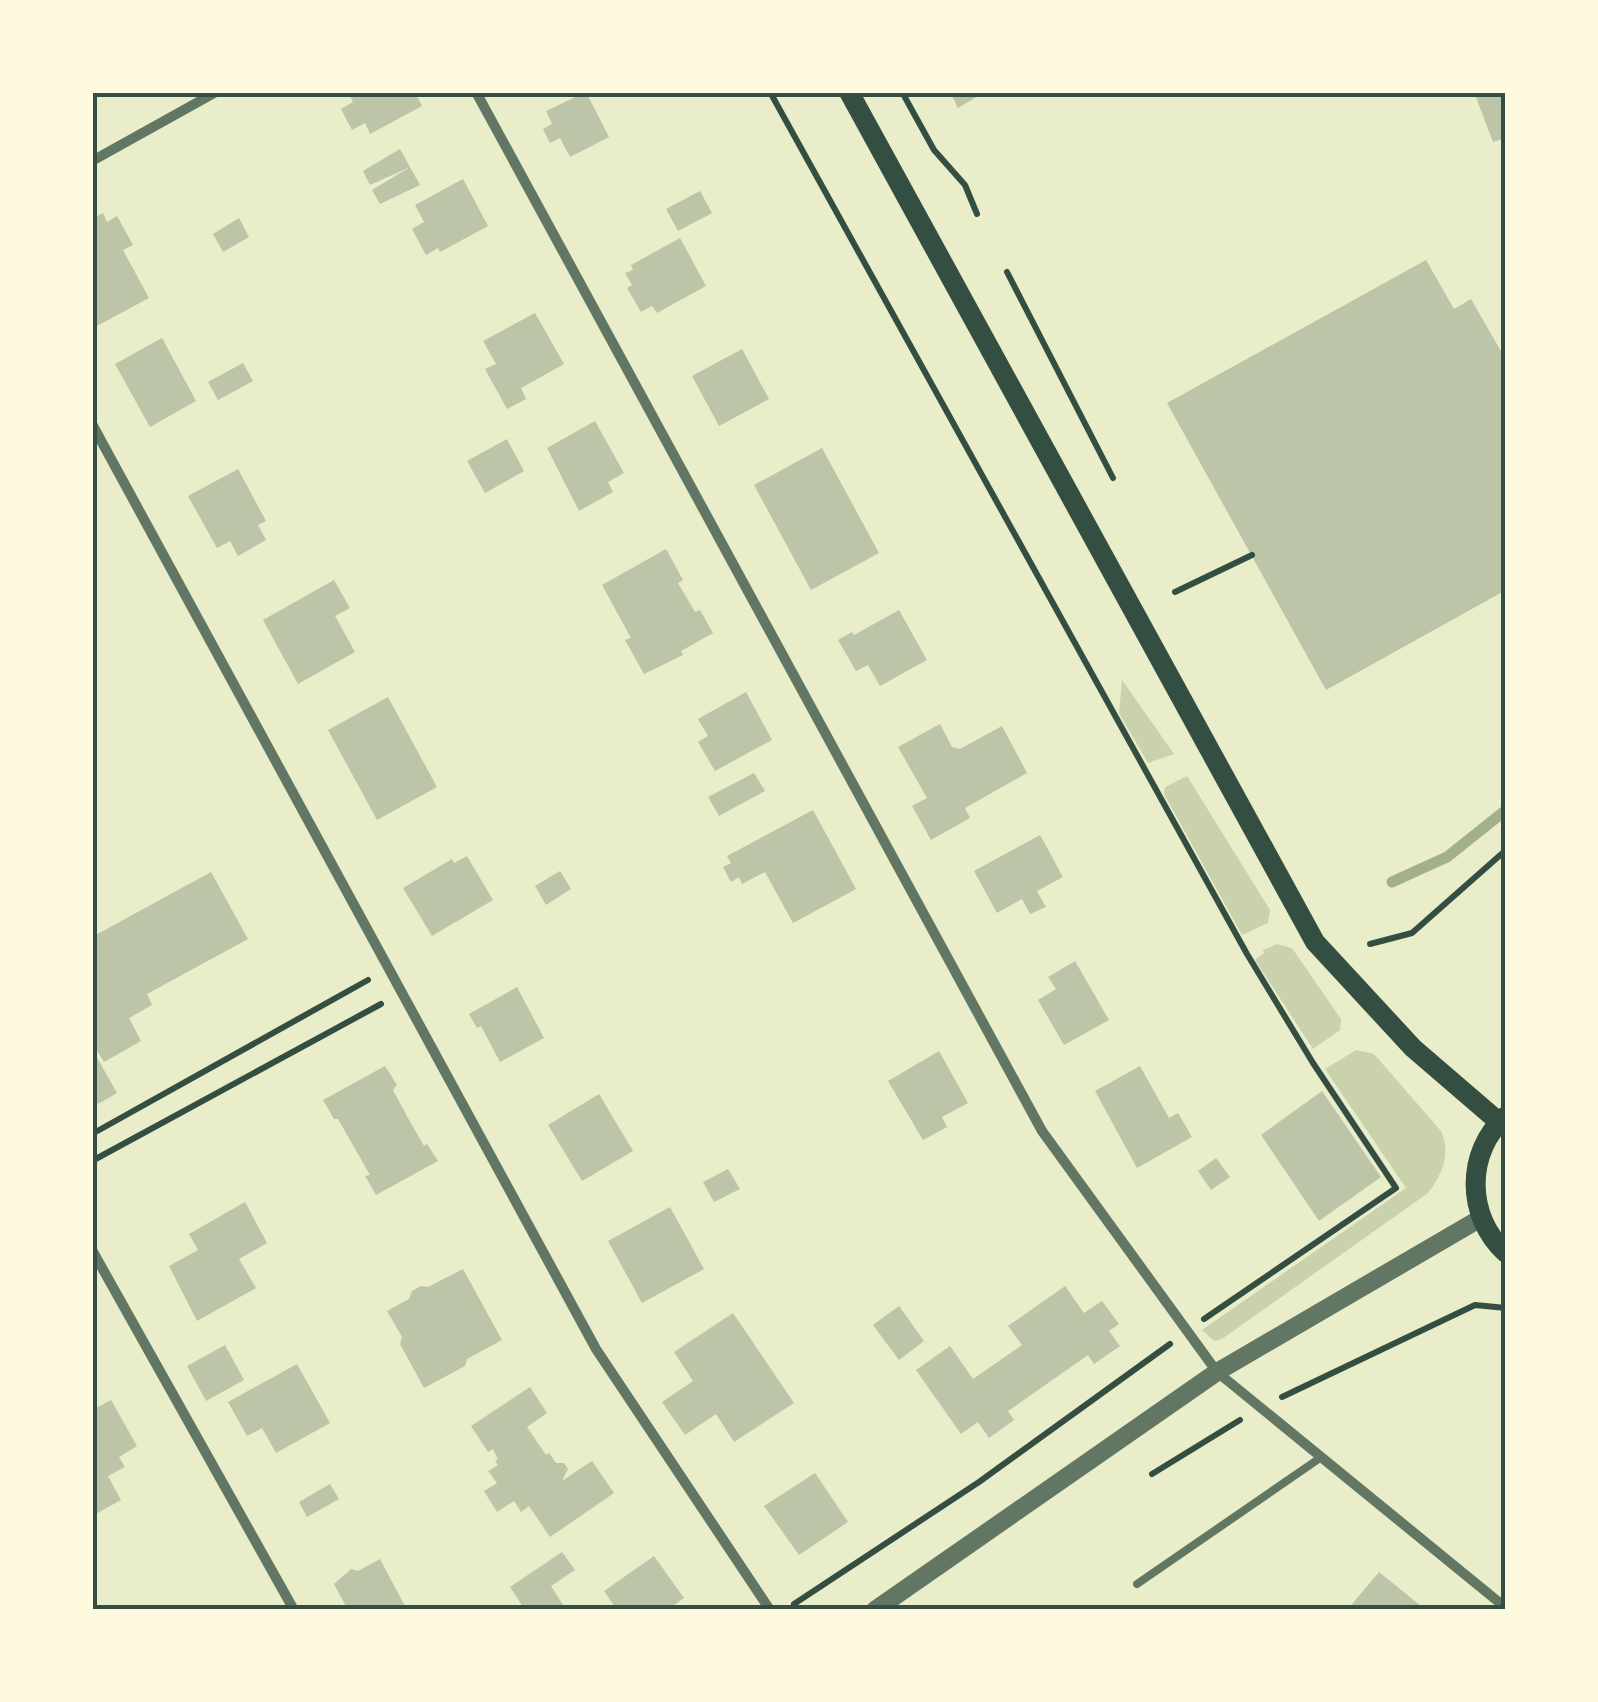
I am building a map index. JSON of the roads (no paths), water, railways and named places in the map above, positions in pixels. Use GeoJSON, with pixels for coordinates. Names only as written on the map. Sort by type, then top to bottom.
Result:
{"type":"FeatureCollection","features":[{"type":"Feature","properties":{"kind":"main road"},"geometry":{"type":"LineString","coordinates":[[849,92],[1315,942],[1413,1048],[1502,1119],[1482,1150],[1475,1182],[1481,1218],[1506,1252]]}},
{"type":"Feature","properties":{"kind":"street"},"geometry":{"type":"LineString","coordinates":[[92,161],[216,92]]}},
{"type":"Feature","properties":{"kind":"street"},"geometry":{"type":"LineString","coordinates":[[476,92],[1042,1131],[1216,1372],[1506,1608]]}},
{"type":"Feature","properties":{"kind":"street"},"geometry":{"type":"LineString","coordinates":[[92,424],[596,1349],[770,1610]]}},
{"type":"Feature","properties":{"kind":"street"},"geometry":{"type":"LineString","coordinates":[[875,1610],[1216,1372],[1481,1218]]}},
{"type":"Feature","properties":{"kind":"street"},"geometry":{"type":"LineString","coordinates":[[92,1250],[294,1610]]}},
{"type":"Feature","properties":{"kind":"lane"},"geometry":{"type":"LineString","coordinates":[[1138,1584],[1320,1458]]}},
{"type":"Feature","properties":{"kind":"waterway"},"geometry":{"type":"LineString","coordinates":[[1392,882],[1447,857],[1506,810]]}}]}
